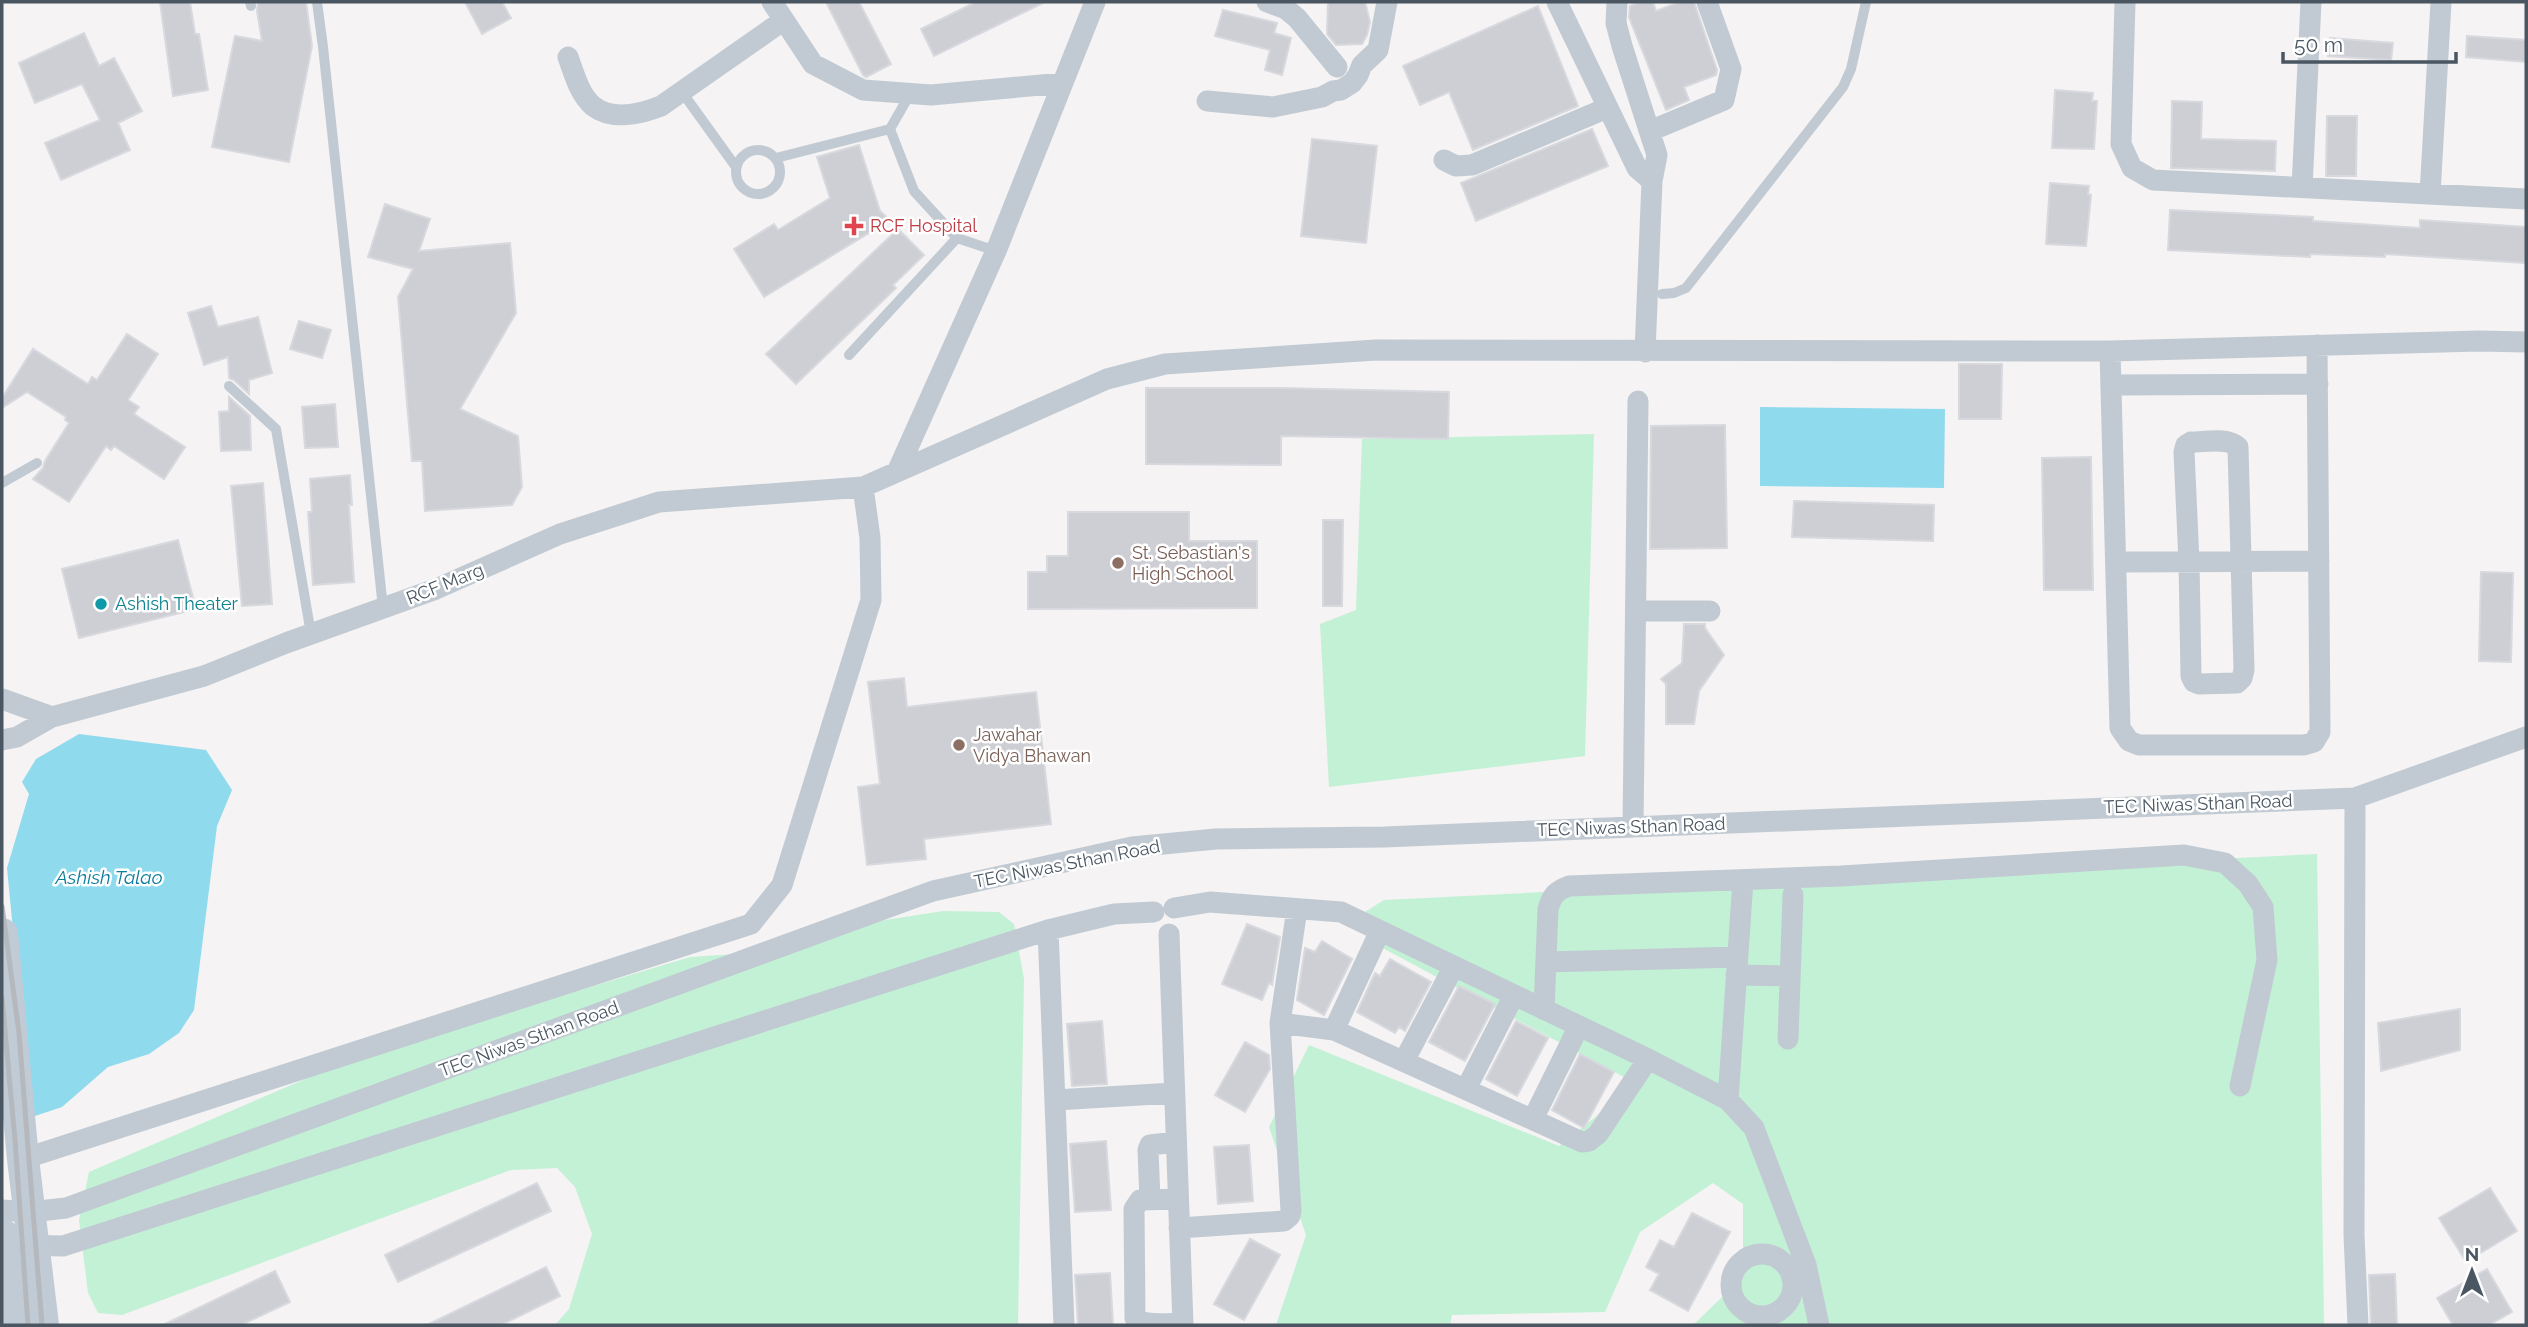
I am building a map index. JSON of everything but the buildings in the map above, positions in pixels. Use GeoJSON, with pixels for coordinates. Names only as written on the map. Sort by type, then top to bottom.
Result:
{"type":"FeatureCollection","features":[{"type":"Feature","properties":{"kind":"main road"},"geometry":{"type":"LineString","coordinates":[[2,947],[23,1159],[16,1211],[35,1246],[43,1325]]}},
{"type":"Feature","properties":{"kind":"main road"},"geometry":{"type":"LineString","coordinates":[[2,1239],[13,1325]]}},
{"type":"Feature","properties":{"kind":"street"},"geometry":{"type":"LineString","coordinates":[[772,2],[813,64],[863,90],[931,95],[1063,83]]}},
{"type":"Feature","properties":{"kind":"street"},"geometry":{"type":"LineString","coordinates":[[897,472],[996,251],[1095,2]]}},
{"type":"Feature","properties":{"kind":"street"},"geometry":{"type":"LineString","coordinates":[[1267,2],[1286,9],[1297,18],[1337,67]]}},
{"type":"Feature","properties":{"kind":"street"},"geometry":{"type":"LineString","coordinates":[[1207,101],[1273,107],[1322,97],[1341,90],[1352,83],[1362,65],[1378,50],[1387,2]]}},
{"type":"Feature","properties":{"kind":"street"},"geometry":{"type":"LineString","coordinates":[[1557,2],[1637,168],[1652,181]]}},
{"type":"Feature","properties":{"kind":"street"},"geometry":{"type":"LineString","coordinates":[[1617,2],[1616,23],[1622,46],[1657,155],[1652,181],[1645,352]]}},
{"type":"Feature","properties":{"kind":"street"},"geometry":{"type":"LineString","coordinates":[[1650,131],[1724,100],[1731,69],[1706,2]]}},
{"type":"Feature","properties":{"kind":"street"},"geometry":{"type":"LineString","coordinates":[[2125,2],[2121,144],[2132,168],[2153,180],[2526,199]]}},
{"type":"Feature","properties":{"kind":"street"},"geometry":{"type":"LineString","coordinates":[[2302,187],[2311,2]]}},
{"type":"Feature","properties":{"kind":"street"},"geometry":{"type":"LineString","coordinates":[[2430,194],[2441,2]]}},
{"type":"Feature","properties":{"kind":"street"},"geometry":{"type":"LineString","coordinates":[[568,57],[579,86],[594,106],[614,114],[639,114],[661,106],[784,20]]}},
{"type":"Feature","properties":{"kind":"street"},"geometry":{"type":"LineString","coordinates":[[1333,91],[1330,78],[1337,67],[1350,63],[1362,65]]}},
{"type":"Feature","properties":{"kind":"street"},"geometry":{"type":"LineString","coordinates":[[1444,160],[1456,166],[1472,165],[1607,108]]}},
{"type":"Feature","properties":{"kind":"street","name":"RCF Marg"},"geometry":{"type":"LineString","coordinates":[[2,740],[17,737],[52,717],[204,676],[436,589],[560,534],[659,502],[863,487],[1107,379],[1165,364],[1376,351],[2110,351],[2526,342]]}},
{"type":"Feature","properties":{"kind":"street"},"geometry":{"type":"LineString","coordinates":[[2110,351],[2120,729],[2129,741],[2139,744],[2304,745],[2314,742],[2320,732],[2317,345]]}},
{"type":"Feature","properties":{"kind":"street"},"geometry":{"type":"LineString","coordinates":[[2111,385],[2318,384]]}},
{"type":"Feature","properties":{"kind":"street"},"geometry":{"type":"LineString","coordinates":[[1633,827],[1638,401]]}},
{"type":"Feature","properties":{"kind":"street"},"geometry":{"type":"LineString","coordinates":[[2191,442],[2234,443],[2238,447],[2241,561],[2242,678],[2238,683],[2199,684],[2194,682],[2191,676],[2189,562],[2184,452],[2186,445],[2191,442]]}},
{"type":"Feature","properties":{"kind":"street"},"geometry":{"type":"LineString","coordinates":[[23,1159],[751,924],[782,885],[871,600],[870,538],[863,487]]}},
{"type":"Feature","properties":{"kind":"street"},"geometry":{"type":"LineString","coordinates":[[2116,562],[2319,561]]}},
{"type":"Feature","properties":{"kind":"street"},"geometry":{"type":"LineString","coordinates":[[1636,611],[1710,611]]}},
{"type":"Feature","properties":{"kind":"street"},"geometry":{"type":"LineString","coordinates":[[2,699],[52,717]]}},
{"type":"Feature","properties":{"kind":"street","name":"TEC Niwas Sthan Road"},"geometry":{"type":"LineString","coordinates":[[16,1211],[66,1208],[933,891],[1132,847],[1216,839],[1384,838],[2355,798],[2526,737]]}},
{"type":"Feature","properties":{"kind":"street"},"geometry":{"type":"LineString","coordinates":[[2355,798],[2354,1235],[2358,1325]]}},
{"type":"Feature","properties":{"kind":"street"},"geometry":{"type":"LineString","coordinates":[[1544,1010],[1548,909],[1551,898],[1558,890],[1576,886],[1743,880],[2184,855],[2225,863],[2248,884],[2263,907],[2267,960],[2240,1086]]}},
{"type":"Feature","properties":{"kind":"street"},"geometry":{"type":"LineString","coordinates":[[1728,1100],[1743,880]]}},
{"type":"Feature","properties":{"kind":"street"},"geometry":{"type":"LineString","coordinates":[[1788,1039],[1793,894]]}},
{"type":"Feature","properties":{"kind":"street"},"geometry":{"type":"LineString","coordinates":[[2,1239],[35,1246],[63,1246],[1048,930],[1114,914],[1164,910],[1210,902],[1341,912],[1728,1100],[1754,1128],[1819,1325]]}},
{"type":"Feature","properties":{"kind":"street"},"geometry":{"type":"LineString","coordinates":[[1180,1228],[1284,1221],[1290,1216],[1292,1210],[1280,1023],[1297,909]]}},
{"type":"Feature","properties":{"kind":"street"},"geometry":{"type":"LineString","coordinates":[[1164,910],[1181,920],[1177,929],[1169,933],[1183,1324],[1145,1324],[1135,1318],[1134,1209],[1140,1200],[1178,1199]]}},
{"type":"Feature","properties":{"kind":"street"},"geometry":{"type":"LineString","coordinates":[[1048,930],[1064,1325]]}},
{"type":"Feature","properties":{"kind":"street"},"geometry":{"type":"LineString","coordinates":[[1334,1030],[1380,931]]}},
{"type":"Feature","properties":{"kind":"street"},"geometry":{"type":"LineString","coordinates":[[1546,962],[1737,966],[1790,976]]}},
{"type":"Feature","properties":{"kind":"street"},"geometry":{"type":"LineString","coordinates":[[1404,1061],[1454,966]]}},
{"type":"Feature","properties":{"kind":"street"},"geometry":{"type":"LineString","coordinates":[[1466,1089],[1514,995]]}},
{"type":"Feature","properties":{"kind":"street"},"geometry":{"type":"LineString","coordinates":[[1280,1023],[1334,1030],[1582,1142],[1589,1141],[1598,1134],[1648,1059]]}},
{"type":"Feature","properties":{"kind":"street"},"geometry":{"type":"LineString","coordinates":[[1533,1119],[1579,1026]]}},
{"type":"Feature","properties":{"kind":"street"},"geometry":{"type":"LineString","coordinates":[[1055,1100],[1174,1093]]}},
{"type":"Feature","properties":{"kind":"street"},"geometry":{"type":"LineString","coordinates":[[1150,1200],[1150,1145],[1176,1142]]}},
{"type":"Feature","properties":{"kind":"lane"},"geometry":{"type":"LineString","coordinates":[[317,2],[383,608]]}},
{"type":"Feature","properties":{"kind":"lane"},"geometry":{"type":"LineString","coordinates":[[1662,294],[1686,288],[1843,87],[1852,69],[1866,2]]}},
{"type":"Feature","properties":{"kind":"lane"},"geometry":{"type":"LineString","coordinates":[[682,92],[736,167]]}},
{"type":"Feature","properties":{"kind":"lane"},"geometry":{"type":"LineString","coordinates":[[776,158],[890,129],[911,93]]}},
{"type":"Feature","properties":{"kind":"lane"},"geometry":{"type":"LineString","coordinates":[[890,129],[914,191],[957,238],[996,251]]}},
{"type":"Feature","properties":{"kind":"lane"},"geometry":{"type":"LineString","coordinates":[[764,150],[776,158],[779,164],[779,179],[771,190],[764,193],[749,192],[742,188],[735,174],[739,160],[750,151],[764,150]]}},
{"type":"Feature","properties":{"kind":"lane"},"geometry":{"type":"LineString","coordinates":[[849,355],[957,238]]}},
{"type":"Feature","properties":{"kind":"lane"},"geometry":{"type":"LineString","coordinates":[[229,386],[276,429],[311,634]]}},
{"type":"Feature","properties":{"kind":"lane"},"geometry":{"type":"LineString","coordinates":[[2,483],[37,463]]}},
{"type":"Feature","properties":{"kind":"green space"},"geometry":{"type":"Polygon","coordinates":[[[1594,434],[1585,756],[1329,787],[1320,624],[1356,610],[1362,439],[1594,434]]]}},
{"type":"Feature","properties":{"kind":"green space"},"geometry":{"type":"Polygon","coordinates":[[[2317,854],[2324,1325],[1693,1325],[1743,1277],[1743,1204],[1713,1183],[1640,1232],[1605,1312],[1452,1315],[1450,1325],[1276,1325],[1306,1235],[1269,1127],[1309,1045],[1559,1146],[1637,1084],[1377,945],[1357,917],[1384,900],[2317,854]]]}},
{"type":"Feature","properties":{"kind":"green space"},"geometry":{"type":"Polygon","coordinates":[[[943,911],[999,912],[1014,924],[1024,979],[1018,1325],[555,1325],[569,1309],[592,1234],[575,1187],[557,1168],[511,1170],[122,1315],[98,1313],[88,1293],[79,1220],[89,1172],[354,1058],[690,957],[764,952],[834,928],[943,911]]]}},
{"type":"Feature","properties":{"kind":"water"},"geometry":{"type":"Polygon","coordinates":[[[1760,407],[1945,409],[1944,488],[1760,486],[1760,407]]]}},
{"type":"Feature","properties":{"kind":"water","name":"Ashish Talao"},"geometry":{"type":"Polygon","coordinates":[[[79,734],[206,750],[232,790],[217,826],[194,1010],[179,1033],[149,1054],[108,1067],[62,1107],[23,1120],[7,868],[29,794],[22,782],[36,759],[79,734]]]}},
{"type":"Feature","properties":{"kind":"railway"},"geometry":{"type":"LineString","coordinates":[[2,906],[19,1033],[42,1325]]}},
{"type":"Feature","properties":{"kind":"railway"},"geometry":{"type":"LineString","coordinates":[[2,998],[28,1325]]}},
{"type":"Feature","properties":{"kind":"place","name":"RCF Hospital"},"geometry":{"type":"Point","coordinates":[854,226]}},
{"type":"Feature","properties":{"kind":"place","name":"St. Sebastian's High School"},"geometry":{"type":"Point","coordinates":[1118,563]}},
{"type":"Feature","properties":{"kind":"place","name":"Ashish Theater"},"geometry":{"type":"Point","coordinates":[101,604]}},
{"type":"Feature","properties":{"kind":"place","name":"Jawahar Vidya Bhawan"},"geometry":{"type":"Point","coordinates":[959,745]}}]}
